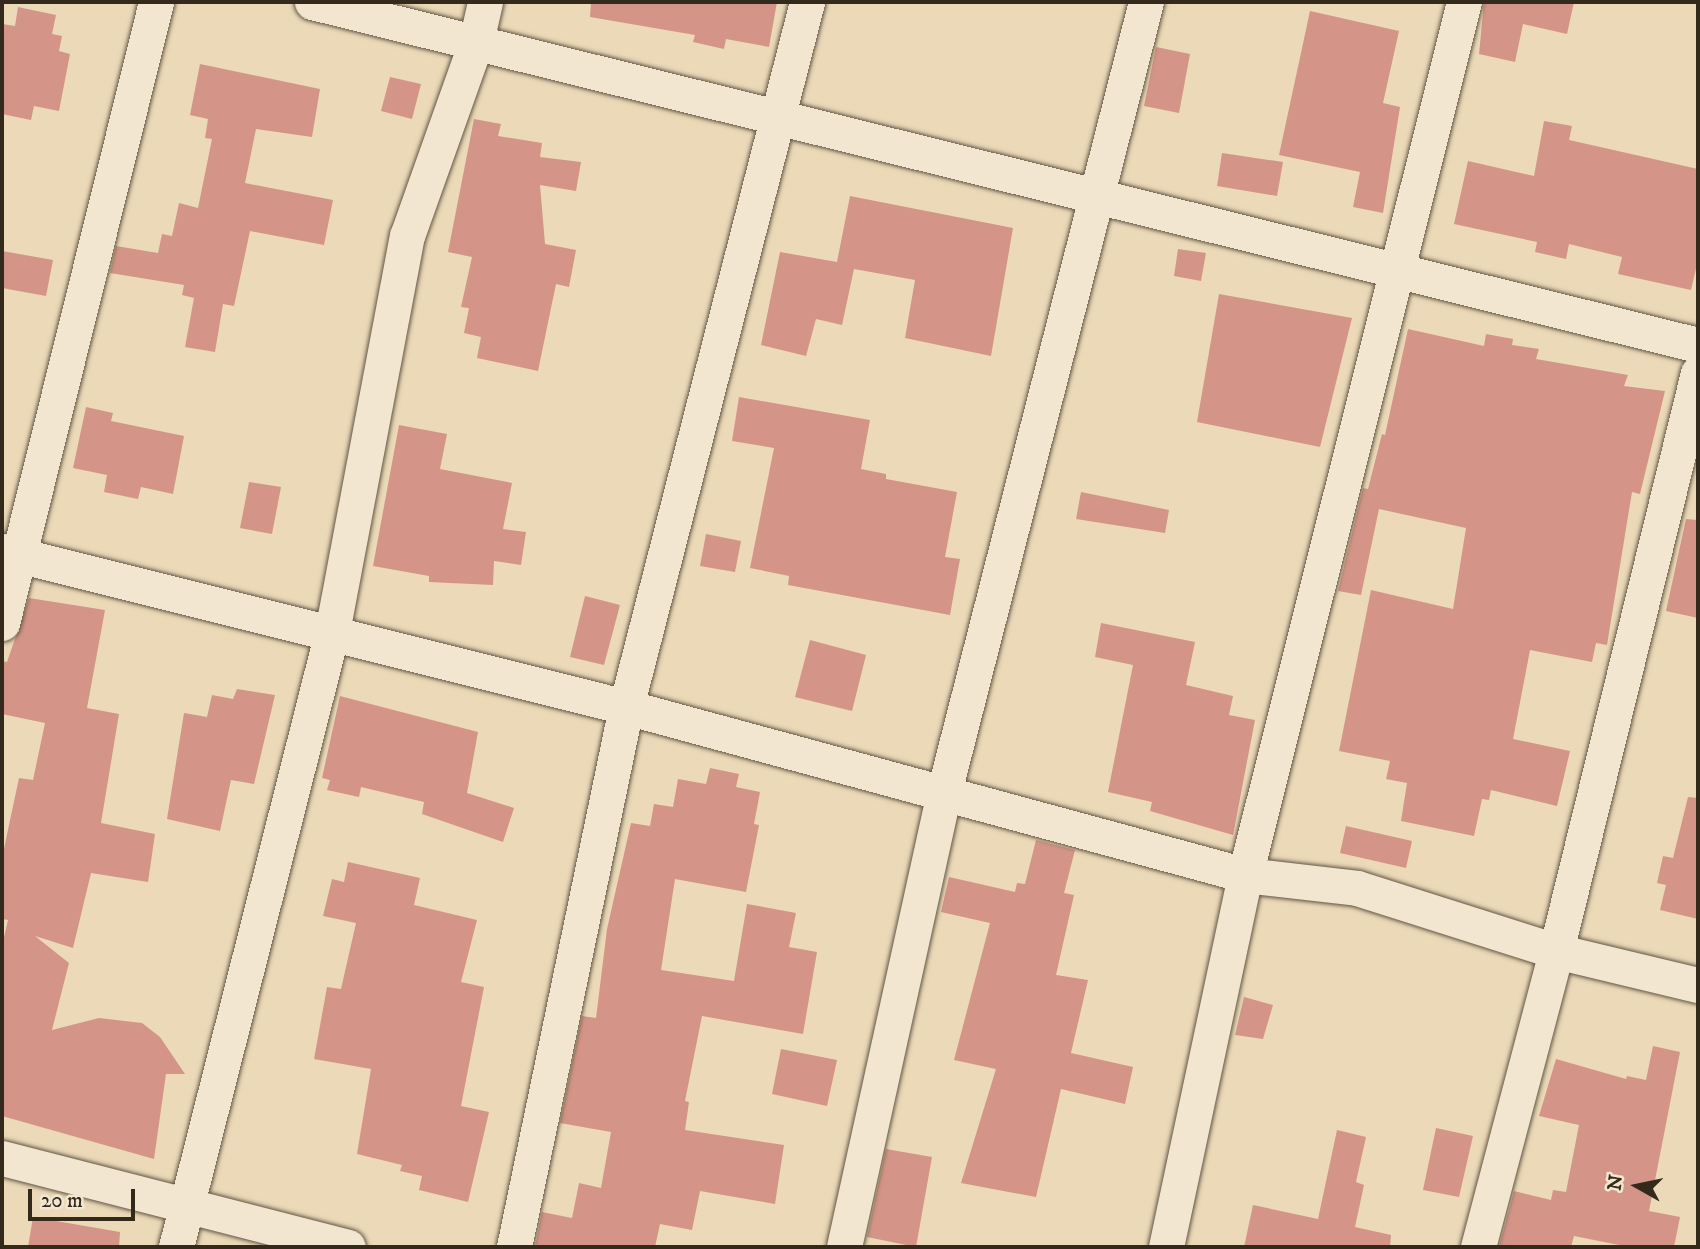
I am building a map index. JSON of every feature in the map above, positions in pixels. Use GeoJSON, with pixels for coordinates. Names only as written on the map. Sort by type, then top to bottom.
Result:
{"type":"FeatureCollection","features":[{"type":"Feature","properties":{"kind":"street"},"geometry":{"type":"LineString","coordinates":[[2,623],[10,554],[156,2]]}},
{"type":"Feature","properties":{"kind":"street"},"geometry":{"type":"LineString","coordinates":[[312,2],[1698,345]]}},
{"type":"Feature","properties":{"kind":"street"},"geometry":{"type":"LineString","coordinates":[[176,1247],[331,632],[407,236],[475,42],[485,2]]}},
{"type":"Feature","properties":{"kind":"street"},"geometry":{"type":"LineString","coordinates":[[514,1247],[626,707],[807,2]]}},
{"type":"Feature","properties":{"kind":"street"},"geometry":{"type":"LineString","coordinates":[[844,1247],[944,792],[1146,2]]}},
{"type":"Feature","properties":{"kind":"street"},"geometry":{"type":"LineString","coordinates":[[1166,1247],[1245,875],[1464,2]]}},
{"type":"Feature","properties":{"kind":"street"},"geometry":{"type":"LineString","coordinates":[[1478,1247],[1556,951],[1698,373]]}},
{"type":"Feature","properties":{"kind":"street"},"geometry":{"type":"LineString","coordinates":[[10,554],[626,707],[1245,875],[1357,888],[1556,951],[1698,985]]}},
{"type":"Feature","properties":{"kind":"street"},"geometry":{"type":"LineString","coordinates":[[2,1158],[348,1247]]}},
{"type":"Feature","properties":{"kind":"building"},"geometry":{"type":"Polygon","coordinates":[[[591,2],[777,2],[769,47],[726,39],[724,49],[693,42],[695,35],[590,17],[591,2]]]}},
{"type":"Feature","properties":{"kind":"building"},"geometry":{"type":"Polygon","coordinates":[[[1484,2],[1574,2],[1567,34],[1523,24],[1515,62],[1479,54],[1484,2]]]}},
{"type":"Feature","properties":{"kind":"building"},"geometry":{"type":"Polygon","coordinates":[[[18,7],[56,15],[52,34],[62,36],[59,51],[70,54],[59,111],[34,106],[31,120],[2,114],[2,24],[15,26],[18,7]]]}},
{"type":"Feature","properties":{"kind":"building"},"geometry":{"type":"Polygon","coordinates":[[[1310,11],[1399,31],[1383,103],[1400,107],[1383,213],[1353,207],[1360,172],[1279,155],[1310,11]]]}},
{"type":"Feature","properties":{"kind":"building"},"geometry":{"type":"Polygon","coordinates":[[[1156,47],[1190,54],[1179,113],[1144,106],[1156,47]]]}},
{"type":"Feature","properties":{"kind":"building"},"geometry":{"type":"Polygon","coordinates":[[[200,64],[320,89],[312,137],[256,129],[245,183],[333,200],[324,245],[250,231],[234,306],[223,304],[215,352],[185,347],[194,298],[182,295],[184,285],[110,273],[116,246],[158,253],[162,234],[172,236],[179,203],[198,208],[212,139],[205,138],[208,119],[190,115],[200,64]]]}},
{"type":"Feature","properties":{"kind":"building"},"geometry":{"type":"Polygon","coordinates":[[[390,77],[421,84],[412,119],[381,111],[390,77]]]}},
{"type":"Feature","properties":{"kind":"building"},"geometry":{"type":"Polygon","coordinates":[[[474,119],[501,124],[498,136],[542,143],[540,157],[581,162],[576,191],[540,185],[545,244],[576,250],[569,287],[556,284],[538,371],[477,358],[481,337],[464,333],[469,308],[461,307],[472,257],[448,252],[474,119]]]}},
{"type":"Feature","properties":{"kind":"building"},"geometry":{"type":"Polygon","coordinates":[[[1544,121],[1572,126],[1569,140],[1698,169],[1698,260],[1691,290],[1618,274],[1622,257],[1569,244],[1566,259],[1535,252],[1537,242],[1454,224],[1468,161],[1534,176],[1544,121]]]}},
{"type":"Feature","properties":{"kind":"building"},"geometry":{"type":"Polygon","coordinates":[[[1222,153],[1283,162],[1277,196],[1217,186],[1222,153]]]}},
{"type":"Feature","properties":{"kind":"building"},"geometry":{"type":"Polygon","coordinates":[[[850,196],[1013,228],[991,356],[905,338],[915,280],[854,269],[842,325],[816,319],[806,356],[761,345],[780,252],[837,262],[850,196]]]}},
{"type":"Feature","properties":{"kind":"building"},"geometry":{"type":"Polygon","coordinates":[[[1178,249],[1206,253],[1201,281],[1174,276],[1178,249]]]}},
{"type":"Feature","properties":{"kind":"building"},"geometry":{"type":"Polygon","coordinates":[[[2,251],[53,260],[46,296],[2,288],[2,251]]]}},
{"type":"Feature","properties":{"kind":"building"},"geometry":{"type":"Polygon","coordinates":[[[1219,294],[1352,318],[1320,447],[1197,422],[1219,294]]]}},
{"type":"Feature","properties":{"kind":"building"},"geometry":{"type":"Polygon","coordinates":[[[1408,329],[1484,346],[1486,334],[1513,339],[1512,345],[1539,349],[1536,359],[1628,375],[1624,386],[1665,391],[1640,494],[1632,492],[1607,645],[1596,643],[1592,662],[1530,650],[1513,739],[1570,751],[1557,806],[1491,790],[1489,800],[1482,799],[1474,836],[1401,821],[1407,783],[1386,779],[1390,761],[1339,751],[1371,590],[1453,609],[1466,528],[1379,509],[1361,595],[1338,591],[1363,488],[1368,489],[1382,434],[1385,435],[1408,329]]]}},
{"type":"Feature","properties":{"kind":"building"},"geometry":{"type":"Polygon","coordinates":[[[739,397],[870,420],[861,469],[886,474],[886,479],[957,492],[945,557],[960,559],[950,615],[788,585],[789,576],[750,568],[774,448],[732,441],[739,397]]]}},
{"type":"Feature","properties":{"kind":"building"},"geometry":{"type":"Polygon","coordinates":[[[86,407],[113,413],[111,421],[184,436],[173,494],[141,487],[138,499],[104,492],[107,475],[73,468],[86,407]]]}},
{"type":"Feature","properties":{"kind":"building"},"geometry":{"type":"Polygon","coordinates":[[[399,425],[447,434],[440,469],[512,483],[503,529],[526,532],[521,565],[494,561],[493,585],[429,582],[429,576],[373,566],[399,425]]]}},
{"type":"Feature","properties":{"kind":"building"},"geometry":{"type":"Polygon","coordinates":[[[249,482],[281,487],[272,534],[240,528],[249,482]]]}},
{"type":"Feature","properties":{"kind":"building"},"geometry":{"type":"Polygon","coordinates":[[[1081,492],[1169,510],[1165,533],[1076,519],[1081,492]]]}},
{"type":"Feature","properties":{"kind":"building"},"geometry":{"type":"Polygon","coordinates":[[[1686,519],[1698,520],[1698,618],[1666,611],[1686,519]]]}},
{"type":"Feature","properties":{"kind":"building"},"geometry":{"type":"Polygon","coordinates":[[[706,534],[741,541],[735,572],[700,566],[706,534]]]}},
{"type":"Feature","properties":{"kind":"building"},"geometry":{"type":"Polygon","coordinates":[[[585,596],[620,605],[604,665],[570,657],[585,596]]]}},
{"type":"Feature","properties":{"kind":"building"},"geometry":{"type":"Polygon","coordinates":[[[29,598],[105,610],[87,708],[119,714],[101,823],[155,834],[148,882],[91,873],[73,948],[35,936],[69,963],[52,1030],[99,1018],[142,1023],[160,1037],[185,1074],[166,1074],[154,1159],[2,1116],[2,946],[8,920],[2,919],[2,858],[19,778],[33,780],[45,723],[2,714],[2,661],[7,662],[29,598]]]}},
{"type":"Feature","properties":{"kind":"building"},"geometry":{"type":"Polygon","coordinates":[[[1101,623],[1195,642],[1186,685],[1233,696],[1229,715],[1255,720],[1233,835],[1150,811],[1152,802],[1108,792],[1133,665],[1095,657],[1101,623]]]}},
{"type":"Feature","properties":{"kind":"building"},"geometry":{"type":"Polygon","coordinates":[[[810,640],[866,655],[852,711],[795,697],[810,640]]]}},
{"type":"Feature","properties":{"kind":"building"},"geometry":{"type":"Polygon","coordinates":[[[237,689],[275,695],[254,784],[231,780],[220,831],[167,819],[184,713],[207,717],[212,695],[233,699],[237,689]]]}},
{"type":"Feature","properties":{"kind":"building"},"geometry":{"type":"Polygon","coordinates":[[[340,696],[478,732],[467,793],[514,808],[503,842],[422,814],[424,802],[361,787],[359,797],[327,790],[330,780],[322,778],[340,696]]]}},
{"type":"Feature","properties":{"kind":"building"},"geometry":{"type":"Polygon","coordinates":[[[710,768],[739,774],[736,787],[760,792],[754,824],[759,825],[746,892],[675,879],[661,970],[734,981],[747,904],[796,913],[789,947],[817,952],[803,1034],[702,1016],[685,1101],[689,1102],[685,1130],[784,1145],[775,1204],[700,1191],[692,1230],[660,1224],[655,1247],[535,1247],[542,1212],[572,1218],[579,1183],[601,1188],[611,1132],[560,1123],[582,1016],[596,1018],[607,929],[631,823],[650,826],[654,804],[673,807],[678,779],[706,784],[710,768]]]}},
{"type":"Feature","properties":{"kind":"building"},"geometry":{"type":"Polygon","coordinates":[[[1688,797],[1698,798],[1698,919],[1660,910],[1666,885],[1657,883],[1663,856],[1673,858],[1688,797]]]}},
{"type":"Feature","properties":{"kind":"building"},"geometry":{"type":"Polygon","coordinates":[[[1346,826],[1412,841],[1406,868],[1340,853],[1346,826]]]}},
{"type":"Feature","properties":{"kind":"building"},"geometry":{"type":"Polygon","coordinates":[[[1036,840],[1075,850],[1064,893],[1074,895],[1056,975],[1088,980],[1071,1053],[1133,1067],[1125,1104],[1061,1089],[1036,1197],[961,1183],[996,1069],[954,1060],[990,923],[941,912],[949,877],[1015,892],[1017,883],[1025,884],[1036,840]]]}},
{"type":"Feature","properties":{"kind":"building"},"geometry":{"type":"Polygon","coordinates":[[[348,862],[420,878],[414,905],[477,920],[461,982],[484,987],[461,1106],[489,1112],[468,1202],[419,1190],[422,1176],[400,1171],[402,1165],[357,1154],[371,1069],[314,1059],[327,987],[341,989],[356,923],[323,916],[332,879],[344,882],[348,862]]]}},
{"type":"Feature","properties":{"kind":"building"},"geometry":{"type":"Polygon","coordinates":[[[1244,997],[1273,1005],[1263,1039],[1235,1035],[1244,997]]]}},
{"type":"Feature","properties":{"kind":"building"},"geometry":{"type":"Polygon","coordinates":[[[1653,1046],[1680,1052],[1649,1211],[1680,1217],[1674,1247],[1629,1247],[1574,1236],[1571,1247],[1499,1247],[1514,1191],[1551,1200],[1553,1190],[1566,1192],[1579,1125],[1539,1116],[1556,1059],[1626,1079],[1627,1076],[1646,1080],[1653,1046]]]}},
{"type":"Feature","properties":{"kind":"building"},"geometry":{"type":"Polygon","coordinates":[[[781,1049],[837,1060],[827,1106],[772,1094],[781,1049]]]}},
{"type":"Feature","properties":{"kind":"building"},"geometry":{"type":"Polygon","coordinates":[[[1436,1128],[1473,1136],[1459,1197],[1423,1190],[1436,1128]]]}},
{"type":"Feature","properties":{"kind":"building"},"geometry":{"type":"Polygon","coordinates":[[[1337,1130],[1366,1137],[1356,1182],[1364,1185],[1355,1227],[1391,1235],[1390,1247],[1244,1247],[1253,1205],[1318,1219],[1337,1130]]]}},
{"type":"Feature","properties":{"kind":"building"},"geometry":{"type":"Polygon","coordinates":[[[886,1149],[932,1157],[916,1247],[867,1237],[886,1149]]]}},
{"type":"Feature","properties":{"kind":"building"},"geometry":{"type":"Polygon","coordinates":[[[33,1217],[120,1232],[119,1247],[28,1247],[33,1217]]]}}]}
